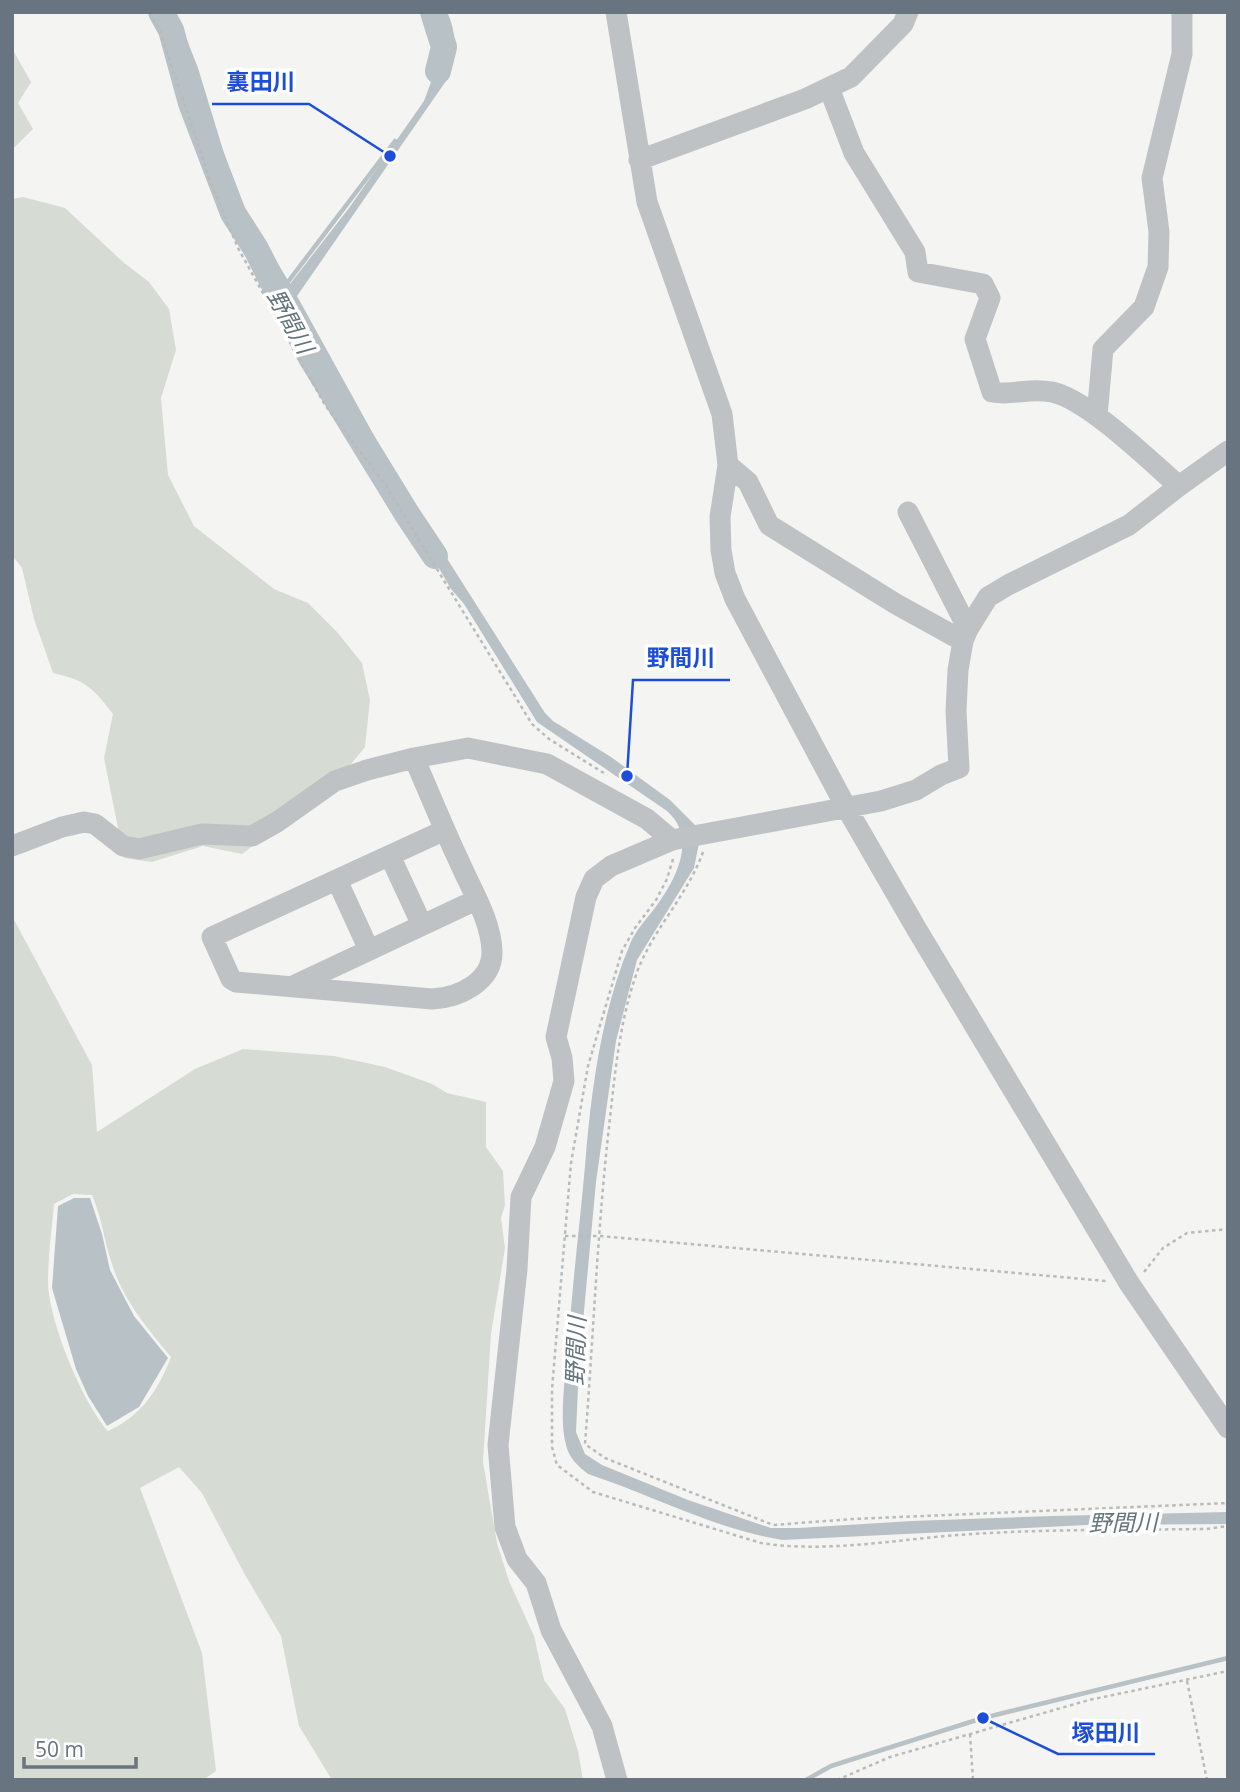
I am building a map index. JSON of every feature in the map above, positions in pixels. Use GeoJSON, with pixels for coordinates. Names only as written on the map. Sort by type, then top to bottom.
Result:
{"type":"FeatureCollection","features":[{"type":"Feature","properties":{"kind":"street"},"geometry":{"type":"LineString","coordinates":[[616,12],[647,202],[722,414],[728,466],[720,517],[721,550],[735,599],[846,807],[1129,1283],[1228,1427]]}},
{"type":"Feature","properties":{"kind":"street"},"geometry":{"type":"LineString","coordinates":[[639,160],[805,99],[851,77],[904,24],[908,12]]}},
{"type":"Feature","properties":{"kind":"street"},"geometry":{"type":"LineString","coordinates":[[1097,416],[1103,349],[1144,307],[1158,268],[1159,232],[1152,178],[1182,54],[1182,12]]}},
{"type":"Feature","properties":{"kind":"street"},"geometry":{"type":"LineString","coordinates":[[830,88],[854,153],[915,252],[918,272],[983,284],[990,298],[975,339],[992,392],[1008,395],[1031,389],[1055,393],[1097,416],[1179,486]]}},
{"type":"Feature","properties":{"kind":"street"},"geometry":{"type":"LineString","coordinates":[[617,1780],[602,1726],[551,1630],[536,1583],[517,1559],[505,1527],[498,1445],[517,1269],[521,1197],[545,1147],[564,1081],[562,1058],[556,1037],[586,897],[594,879],[611,866],[672,840],[846,807],[916,790],[959,768],[956,711],[958,670],[965,635],[988,597],[1129,525],[1228,451]]}},
{"type":"Feature","properties":{"kind":"street"},"geometry":{"type":"LineString","coordinates":[[728,466],[748,482],[769,525],[897,604],[965,635]]}},
{"type":"Feature","properties":{"kind":"street"},"geometry":{"type":"LineString","coordinates":[[908,512],[965,635]]}},
{"type":"Feature","properties":{"kind":"street"},"geometry":{"type":"LineString","coordinates":[[12,846],[62,827],[84,822],[95,824],[123,846],[139,849],[202,834],[252,836],[277,822],[335,781],[367,769],[468,748],[547,764],[647,819],[672,840]]}},
{"type":"Feature","properties":{"kind":"street"},"geometry":{"type":"LineString","coordinates":[[414,758],[483,914],[492,951],[491,964],[485,975],[469,989],[450,997],[432,999],[236,982],[231,979],[212,937],[445,830]]}},
{"type":"Feature","properties":{"kind":"street"},"geometry":{"type":"LineString","coordinates":[[390,856],[422,925]]}},
{"type":"Feature","properties":{"kind":"street"},"geometry":{"type":"LineString","coordinates":[[337,880],[369,950]]}},
{"type":"Feature","properties":{"kind":"street"},"geometry":{"type":"LineString","coordinates":[[291,987],[476,900]]}},
{"type":"Feature","properties":{"kind":"path"},"geometry":{"type":"LineString","coordinates":[[150,12],[160,31],[211,183],[238,248],[325,405],[386,486],[532,724],[549,739],[616,781]]}},
{"type":"Feature","properties":{"kind":"path"},"geometry":{"type":"LineString","coordinates":[[704,835],[706,844],[699,863],[678,903],[648,947],[635,978],[623,1027],[614,1086],[600,1236],[585,1444],[605,1458],[774,1525],[853,1519],[1228,1503]]}},
{"type":"Feature","properties":{"kind":"path"},"geometry":{"type":"LineString","coordinates":[[672,840],[674,854],[667,879],[622,951],[588,1066],[571,1163],[552,1389],[552,1447],[557,1465],[593,1492],[761,1543],[781,1546],[884,1542],[959,1535],[1228,1527]]}},
{"type":"Feature","properties":{"kind":"path"},"geometry":{"type":"LineString","coordinates":[[565,1236],[600,1236],[1129,1283],[1141,1275],[1163,1248],[1187,1233],[1228,1229]]}},
{"type":"Feature","properties":{"kind":"path"},"geometry":{"type":"LineString","coordinates":[[837,1780],[890,1757],[1089,1700],[1228,1671]]}},
{"type":"Feature","properties":{"kind":"path"},"geometry":{"type":"LineString","coordinates":[[1187,1681],[1207,1780]]}},
{"type":"Feature","properties":{"kind":"path"},"geometry":{"type":"LineString","coordinates":[[970,1734],[973,1780]]}},
{"type":"Feature","properties":{"kind":"shaded area"},"geometry":{"type":"Polygon","coordinates":[[[12,46],[31,82],[18,103],[33,129],[12,150],[12,46]]]}},
{"type":"Feature","properties":{"kind":"shaded area"},"geometry":{"type":"Polygon","coordinates":[[[23,197],[65,208],[123,262],[149,282],[169,309],[176,350],[161,398],[168,475],[194,526],[274,589],[308,603],[337,632],[362,663],[370,700],[365,747],[333,786],[242,854],[203,846],[152,862],[124,858],[104,758],[113,714],[88,686],[53,673],[34,619],[22,568],[12,555],[12,199],[23,197]]]}},
{"type":"Feature","properties":{"kind":"shaded area"},"geometry":{"type":"Polygon","coordinates":[[[12,916],[92,1065],[97,1132],[195,1069],[243,1049],[334,1056],[385,1067],[432,1084],[447,1093],[486,1102],[486,1147],[503,1171],[505,1205],[501,1218],[505,1248],[491,1334],[483,1462],[497,1543],[509,1581],[534,1636],[544,1680],[565,1709],[578,1751],[583,1780],[332,1780],[299,1726],[281,1636],[202,1493],[179,1467],[140,1488],[202,1653],[216,1771],[203,1780],[12,1780],[12,916]],[[73,1194],[54,1204],[48,1281],[54,1316],[68,1359],[88,1401],[108,1431],[130,1418],[147,1401],[171,1357],[137,1314],[123,1290],[112,1264],[92,1195],[73,1194]]]}},
{"type":"Feature","properties":{"kind":"water","name":"野間川"},"geometry":{"type":"Polygon","coordinates":[[[166,12],[176,12],[198,68],[230,173],[245,208],[290,284],[349,208],[424,101],[437,66],[441,30],[435,12],[447,12],[453,30],[454,46],[446,81],[297,296],[408,497],[545,713],[670,800],[696,826],[699,843],[694,868],[637,960],[616,1041],[596,1182],[579,1365],[576,1432],[585,1454],[602,1465],[688,1500],[771,1528],[1052,1516],[1228,1512],[1228,1524],[1087,1525],[782,1540],[708,1520],[588,1474],[572,1458],[567,1450],[564,1433],[564,1391],[594,1081],[620,970],[639,928],[654,910],[677,870],[681,858],[681,833],[676,821],[667,811],[537,722],[464,604],[451,589],[281,297],[235,211],[216,162],[186,61],[166,12]]]}},
{"type":"Feature","properties":{"kind":"water"},"geometry":{"type":"Polygon","coordinates":[[[74,1198],[90,1198],[110,1270],[134,1316],[168,1358],[139,1407],[107,1426],[88,1396],[76,1369],[52,1288],[58,1206],[74,1198]]]}},
{"type":"Feature","properties":{"kind":"waterway","name":"野間川"},"geometry":{"type":"LineString","coordinates":[[161,12],[171,30],[191,103],[233,213],[256,249],[310,356],[435,556]]}},
{"type":"Feature","properties":{"kind":"waterway"},"geometry":{"type":"LineString","coordinates":[[433,12],[444,47],[438,71]]}},
{"type":"Feature","properties":{"kind":"waterway"},"geometry":{"type":"LineString","coordinates":[[278,295],[395,141]]}},
{"type":"Feature","properties":{"kind":"waterway"},"geometry":{"type":"LineString","coordinates":[[806,1780],[831,1766],[983,1718],[1228,1658]]}},
{"type":"Feature","properties":{"kind":"place","name":"裏田川"},"geometry":{"type":"Point","coordinates":[390,156]}},
{"type":"Feature","properties":{"kind":"place","name":"野間川"},"geometry":{"type":"Point","coordinates":[627,776]}},
{"type":"Feature","properties":{"kind":"place","name":"塚田川"},"geometry":{"type":"Point","coordinates":[983,1718]}}]}
